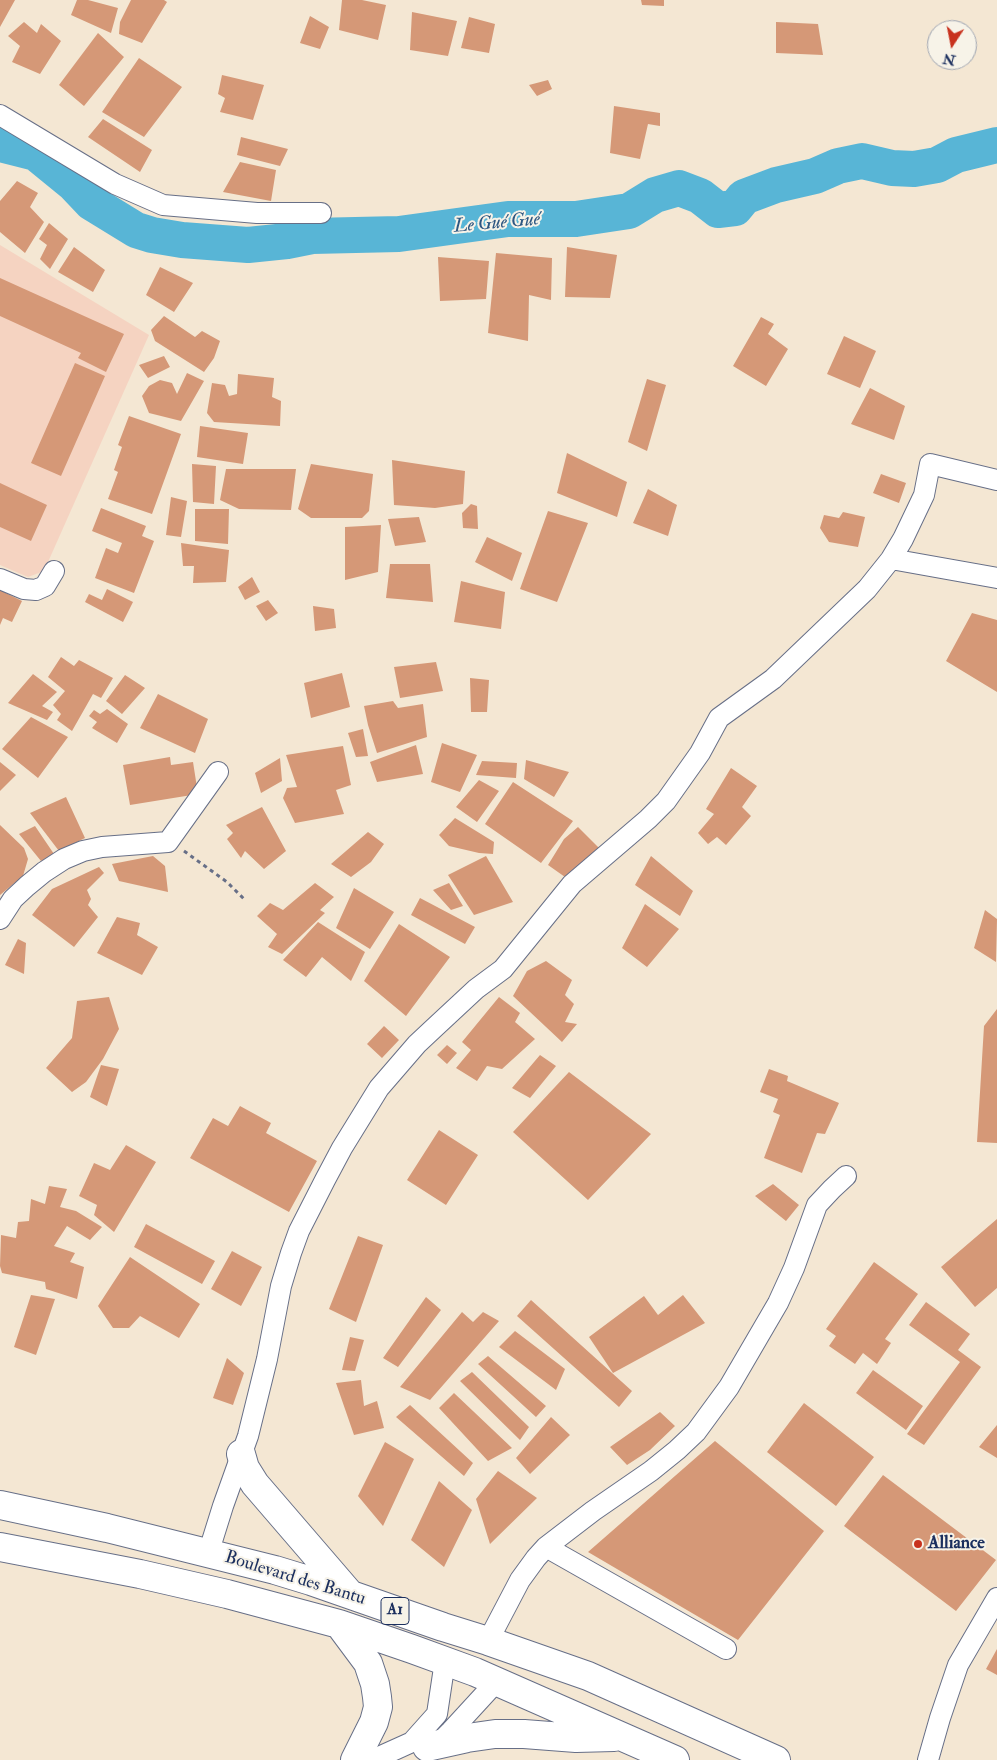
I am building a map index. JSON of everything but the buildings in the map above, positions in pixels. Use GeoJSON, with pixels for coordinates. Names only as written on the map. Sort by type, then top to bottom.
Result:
{"type":"FeatureCollection","features":[{"type":"Feature","properties":{"kind":"highway"},"geometry":{"type":"LineString","coordinates":[[241,1454],[245,1468],[255,1484],[349,1593]]}},
{"type":"Feature","properties":{"kind":"highway","name":"Boulevard des Bantu"},"geometry":{"type":"LineString","coordinates":[[0,1506],[107,1528],[275,1570],[349,1593],[442,1627],[588,1676],[776,1760]]}},
{"type":"Feature","properties":{"kind":"highway","name":"Boulevard des Bantu"},"geometry":{"type":"LineString","coordinates":[[0,1546],[181,1583],[339,1624],[445,1661],[675,1760]]}},
{"type":"Feature","properties":{"kind":"highway"},"geometry":{"type":"LineString","coordinates":[[339,1624],[368,1663],[376,1684],[378,1707],[374,1722],[355,1760]]}},
{"type":"Feature","properties":{"kind":"highway"},"geometry":{"type":"LineString","coordinates":[[427,1748],[467,1738],[495,1734],[576,1738],[623,1737]]}},
{"type":"Feature","properties":{"kind":"street"},"geometry":{"type":"LineString","coordinates":[[0,115],[115,184],[164,205],[257,213],[320,213]]}},
{"type":"Feature","properties":{"kind":"street"},"geometry":{"type":"LineString","coordinates":[[208,1554],[248,1436],[281,1286],[293,1246],[338,1156],[379,1088],[422,1039],[476,989],[503,969],[572,884],[660,807],[683,778],[720,718],[773,679],[867,589],[891,559],[924,495],[930,464],[997,480]]}},
{"type":"Feature","properties":{"kind":"street"},"geometry":{"type":"LineString","coordinates":[[891,559],[997,578]]}},
{"type":"Feature","properties":{"kind":"street"},"geometry":{"type":"LineString","coordinates":[[0,579],[24,589],[36,590],[45,586],[54,571]]}},
{"type":"Feature","properties":{"kind":"street"},"geometry":{"type":"LineString","coordinates":[[0,919],[13,899],[27,886],[44,872],[83,850],[168,842],[218,772]]}},
{"type":"Feature","properties":{"kind":"street"},"geometry":{"type":"LineString","coordinates":[[488,1641],[520,1580],[546,1547],[593,1511],[651,1471],[696,1432],[729,1386],[778,1303],[794,1268],[818,1205],[846,1176]]}},
{"type":"Feature","properties":{"kind":"street"},"geometry":{"type":"LineString","coordinates":[[546,1547],[726,1649]]}},
{"type":"Feature","properties":{"kind":"street"},"geometry":{"type":"LineString","coordinates":[[928,1760],[958,1665],[997,1598]]}},
{"type":"Feature","properties":{"kind":"street"},"geometry":{"type":"LineString","coordinates":[[372,1760],[412,1742],[438,1714],[445,1661]]}},
{"type":"Feature","properties":{"kind":"street"},"geometry":{"type":"LineString","coordinates":[[394,1751],[427,1748],[442,1740],[496,1682]]}},
{"type":"Feature","properties":{"kind":"path"},"geometry":{"type":"LineString","coordinates":[[168,842],[192,855],[227,882],[245,900]]}},
{"type":"Feature","properties":{"kind":"shaded area"},"geometry":{"type":"Polygon","coordinates":[[[0,245],[149,335],[44,571],[28,577],[0,565],[0,245]]]}},
{"type":"Feature","properties":{"kind":"waterway","name":"Le Gué Gué"},"geometry":{"type":"LineString","coordinates":[[0,144],[36,153],[74,184],[92,203],[136,230],[182,240],[248,245],[312,236],[399,234],[508,219],[576,219],[629,211],[655,195],[679,188],[700,196],[718,210],[735,208],[744,197],[776,185],[815,176],[838,166],[862,161],[892,168],[914,169],[937,165],[956,155],[997,145]]}},
{"type":"Feature","properties":{"kind":"place","name":"Alliance"},"geometry":{"type":"Point","coordinates":[918,1544]}}]}
